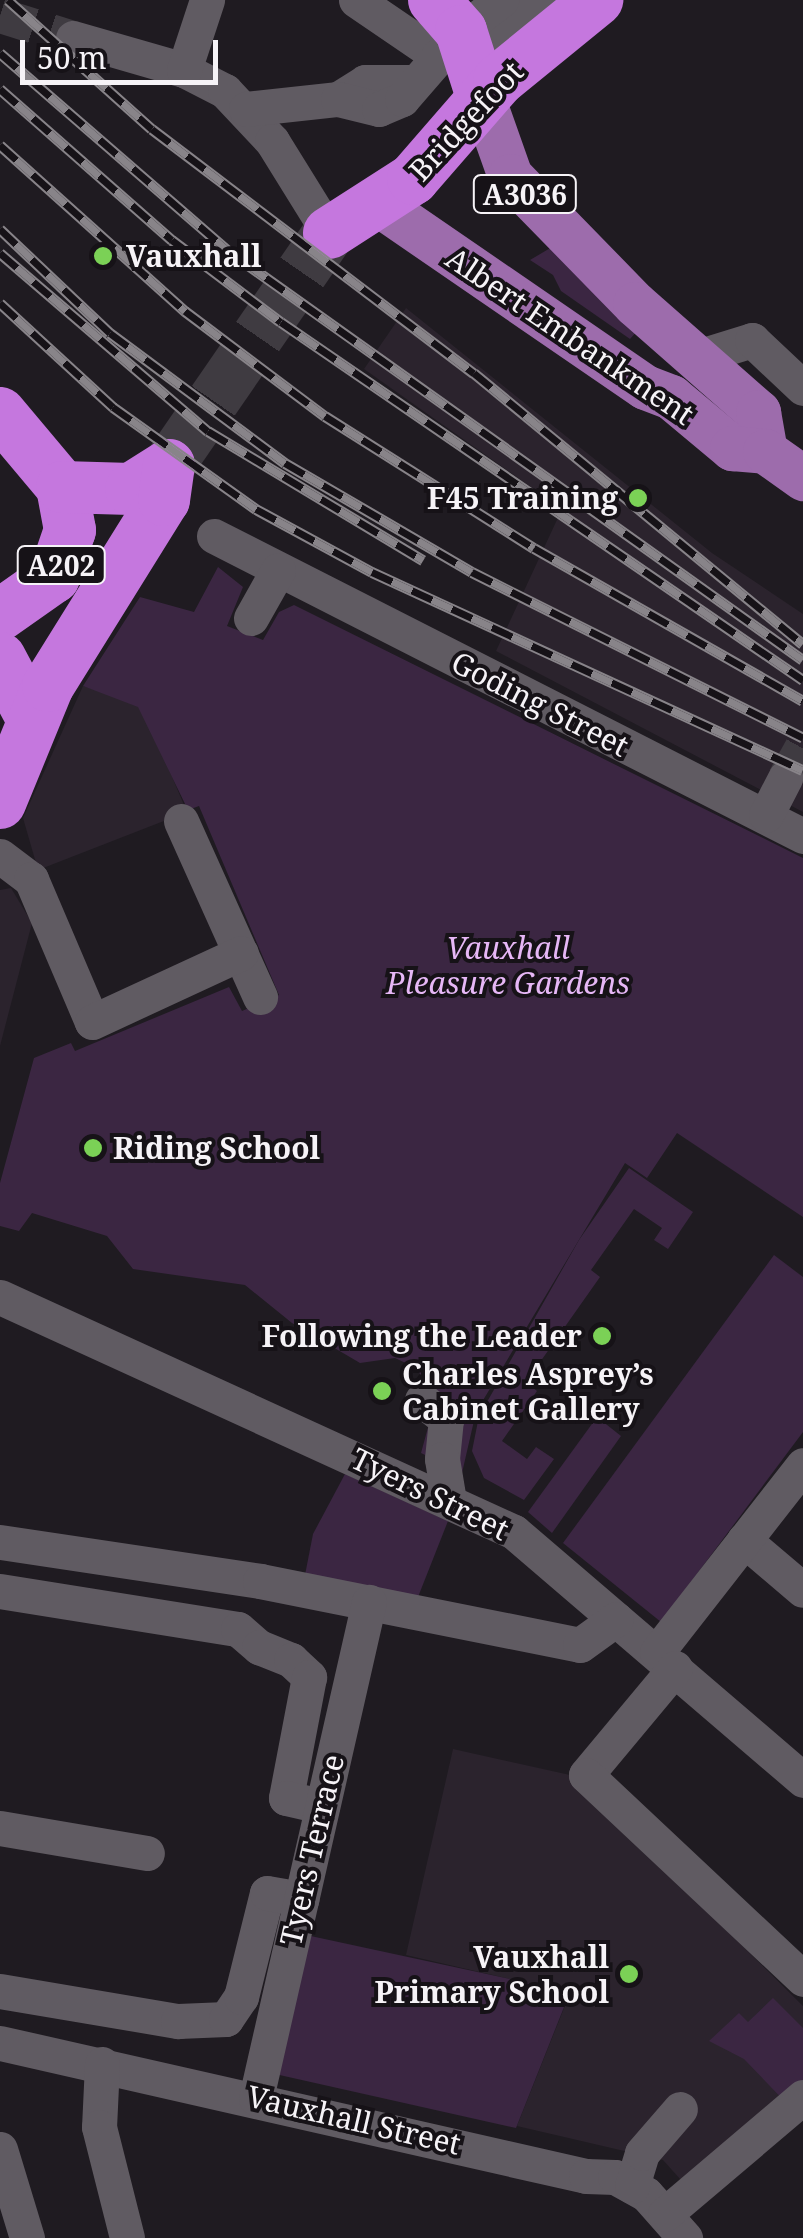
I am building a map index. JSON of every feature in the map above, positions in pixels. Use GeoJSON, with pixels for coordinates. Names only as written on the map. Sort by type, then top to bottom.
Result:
{"type":"FeatureCollection","features":[{"type":"Feature","properties":{"kind":"highway","name":"Bridgefoot"},"geometry":{"type":"LineString","coordinates":[[328,233],[380,205],[439,153],[457,46],[597,0]]}},
{"type":"Feature","properties":{"kind":"highway"},"geometry":{"type":"LineString","coordinates":[[0,413],[62,487]]}},
{"type":"Feature","properties":{"kind":"highway","name":"A202"},"geometry":{"type":"LineString","coordinates":[[0,615],[39,592],[66,556],[70,514],[62,487],[131,490],[169,465],[164,500],[33,720]]}},
{"type":"Feature","properties":{"kind":"highway"},"geometry":{"type":"LineString","coordinates":[[0,658],[33,720],[0,803]]}},
{"type":"Feature","properties":{"kind":"main road","name":"Albert Embankment"},"geometry":{"type":"LineString","coordinates":[[457,46],[510,176],[694,358],[758,412],[789,459]]}},
{"type":"Feature","properties":{"kind":"main road","name":"Albert Embankment"},"geometry":{"type":"LineString","coordinates":[[380,205],[645,387],[653,422],[676,438],[712,434],[732,448],[789,459]]}},
{"type":"Feature","properties":{"kind":"street"},"geometry":{"type":"LineString","coordinates":[[184,70],[207,0]]}},
{"type":"Feature","properties":{"kind":"street"},"geometry":{"type":"LineString","coordinates":[[356,0],[457,46]]}},
{"type":"Feature","properties":{"kind":"street"},"geometry":{"type":"LineString","coordinates":[[246,109],[338,99],[380,109],[402,99],[457,46],[544,0]]}},
{"type":"Feature","properties":{"kind":"street"},"geometry":{"type":"LineString","coordinates":[[73,38],[184,70],[246,109],[328,233]]}},
{"type":"Feature","properties":{"kind":"street"},"geometry":{"type":"LineString","coordinates":[[694,358],[752,340],[803,388]]}},
{"type":"Feature","properties":{"kind":"street","name":"Goding Street"},"geometry":{"type":"LineString","coordinates":[[214,536],[803,836]]}},
{"type":"Feature","properties":{"kind":"street"},"geometry":{"type":"LineString","coordinates":[[251,618],[278,570]]}},
{"type":"Feature","properties":{"kind":"street"},"geometry":{"type":"LineString","coordinates":[[766,816],[785,778]]}},
{"type":"Feature","properties":{"kind":"street"},"geometry":{"type":"LineString","coordinates":[[181,821],[260,997]]}},
{"type":"Feature","properties":{"kind":"street"},"geometry":{"type":"LineString","coordinates":[[0,856],[31,879],[92,1022],[241,954]]}},
{"type":"Feature","properties":{"kind":"street","name":"Tyers Street"},"geometry":{"type":"LineString","coordinates":[[0,1297],[514,1532],[803,1780]]}},
{"type":"Feature","properties":{"kind":"street"},"geometry":{"type":"LineString","coordinates":[[422,1400],[446,1419],[442,1458],[449,1501]]}},
{"type":"Feature","properties":{"kind":"street"},"geometry":{"type":"LineString","coordinates":[[803,1465],[744,1540],[586,1775],[803,1979]]}},
{"type":"Feature","properties":{"kind":"street"},"geometry":{"type":"LineString","coordinates":[[744,1540],[803,1590]]}},
{"type":"Feature","properties":{"kind":"street"},"geometry":{"type":"LineString","coordinates":[[0,1542],[260,1581],[580,1645],[616,1618]]}},
{"type":"Feature","properties":{"kind":"street"},"geometry":{"type":"LineString","coordinates":[[250,1640],[260,1581]]}},
{"type":"Feature","properties":{"kind":"street"},"geometry":{"type":"LineString","coordinates":[[0,1590],[238,1629],[309,1677],[286,1798],[322,1806]]}},
{"type":"Feature","properties":{"kind":"street","name":"Tyers Terrace"},"geometry":{"type":"LineString","coordinates":[[256,2098],[369,1602]]}},
{"type":"Feature","properties":{"kind":"street"},"geometry":{"type":"LineString","coordinates":[[0,1828],[146,1853]]}},
{"type":"Feature","properties":{"kind":"street"},"geometry":{"type":"LineString","coordinates":[[0,1991],[178,2020],[226,2019],[241,1997],[268,1893],[301,1899]]}},
{"type":"Feature","properties":{"kind":"street","name":"Vauxhall Street"},"geometry":{"type":"LineString","coordinates":[[0,2043],[256,2098],[586,2176],[603,2174],[632,2186],[668,2228]]}},
{"type":"Feature","properties":{"kind":"street"},"geometry":{"type":"LineString","coordinates":[[102,2064],[99,2126],[127,2238]]}},
{"type":"Feature","properties":{"kind":"street"},"geometry":{"type":"LineString","coordinates":[[668,2228],[803,2098]]}},
{"type":"Feature","properties":{"kind":"street"},"geometry":{"type":"LineString","coordinates":[[632,2186],[642,2153],[680,2108]]}},
{"type":"Feature","properties":{"kind":"street"},"geometry":{"type":"LineString","coordinates":[[0,2149],[27,2238]]}},
{"type":"Feature","properties":{"kind":"shaded area"},"geometry":{"type":"Polygon","coordinates":[[[406,308],[712,553],[803,614],[803,812],[496,651],[562,509],[364,369],[406,308]]]}},
{"type":"Feature","properties":{"kind":"shaded area"},"geometry":{"type":"Polygon","coordinates":[[[83,686],[141,704],[187,812],[38,870],[23,818],[83,686]]]}},
{"type":"Feature","properties":{"kind":"shaded area"},"geometry":{"type":"Polygon","coordinates":[[[11,888],[32,923],[0,1046],[0,890],[11,888]]]}},
{"type":"Feature","properties":{"kind":"shaded area","name":"Vauxhall Primary School"},"geometry":{"type":"Polygon","coordinates":[[[453,1749],[570,1775],[803,2006],[803,2095],[698,2199],[663,2160],[517,2126],[570,1993],[406,1955],[453,1749]]]}},
{"type":"Feature","properties":{"kind":"green space"},"geometry":{"type":"Polygon","coordinates":[[[552,247],[639,329],[630,339],[561,291],[553,275],[530,260],[552,247]]]}},
{"type":"Feature","properties":{"kind":"green space","name":"Vauxhall Pleasure Gardens"},"geometry":{"type":"Polygon","coordinates":[[[218,567],[243,587],[227,626],[263,640],[279,612],[294,605],[803,858],[803,1217],[677,1133],[647,1178],[625,1163],[476,1412],[462,1473],[421,1453],[436,1398],[416,1368],[395,1358],[360,1363],[292,1323],[245,1285],[133,1269],[107,1236],[32,1213],[19,1231],[0,1226],[0,1183],[34,1058],[71,1043],[75,1051],[229,987],[242,1011],[279,995],[199,806],[188,810],[138,707],[83,686],[140,597],[194,612],[218,567]]]}},
{"type":"Feature","properties":{"kind":"green space"},"geometry":{"type":"Polygon","coordinates":[[[629,1168],[693,1212],[668,1249],[654,1240],[662,1228],[634,1209],[591,1270],[600,1277],[526,1382],[537,1391],[502,1441],[527,1459],[536,1447],[554,1459],[524,1500],[484,1478],[472,1451],[479,1416],[579,1240],[629,1168]]]}},
{"type":"Feature","properties":{"kind":"green space"},"geometry":{"type":"Polygon","coordinates":[[[774,1255],[803,1277],[803,1432],[661,1622],[563,1543],[774,1255]]]}},
{"type":"Feature","properties":{"kind":"green space"},"geometry":{"type":"Polygon","coordinates":[[[597,1417],[621,1436],[552,1533],[528,1512],[597,1417]]]}},
{"type":"Feature","properties":{"kind":"green space"},"geometry":{"type":"Polygon","coordinates":[[[345,1474],[448,1521],[418,1597],[305,1575],[313,1534],[345,1474]]]}},
{"type":"Feature","properties":{"kind":"green space"},"geometry":{"type":"Polygon","coordinates":[[[306,1935],[570,1992],[516,2128],[275,2074],[306,1935]]]}},
{"type":"Feature","properties":{"kind":"green space"},"geometry":{"type":"Polygon","coordinates":[[[773,1998],[803,2028],[803,2095],[790,2107],[744,2059],[709,2041],[739,2013],[748,2022],[773,1998]]]}},
{"type":"Feature","properties":{"kind":"tunnel"},"geometry":{"type":"LineString","coordinates":[[0,15],[73,38]]}},
{"type":"Feature","properties":{"kind":"tunnel"},"geometry":{"type":"LineString","coordinates":[[169,465],[329,233]]}},
{"type":"Feature","properties":{"kind":"tunnel"},"geometry":{"type":"LineString","coordinates":[[785,778],[803,746]]}},
{"type":"Feature","properties":{"kind":"railway"},"geometry":{"type":"LineString","coordinates":[[8,0],[152,129],[474,373],[803,644]]}},
{"type":"Feature","properties":{"kind":"railway"},"geometry":{"type":"LineString","coordinates":[[0,53],[230,252],[803,660]]}},
{"type":"Feature","properties":{"kind":"railway"},"geometry":{"type":"LineString","coordinates":[[0,89],[172,240],[281,322],[803,680]]}},
{"type":"Feature","properties":{"kind":"railway"},"geometry":{"type":"LineString","coordinates":[[0,145],[185,311],[325,416],[534,548],[803,701]]}},
{"type":"Feature","properties":{"kind":"railway"},"geometry":{"type":"LineString","coordinates":[[0,229],[110,333],[285,463],[472,572],[803,738]]}},
{"type":"Feature","properties":{"kind":"railway"},"geometry":{"type":"LineString","coordinates":[[0,253],[208,431],[423,560]]}},
{"type":"Feature","properties":{"kind":"railway"},"geometry":{"type":"LineString","coordinates":[[0,303],[113,407],[256,509],[372,572],[803,770]]}},
{"type":"Feature","properties":{"kind":"place","name":"Vauxhall"},"geometry":{"type":"Point","coordinates":[103,256]}},
{"type":"Feature","properties":{"kind":"place","name":"F45 Training"},"geometry":{"type":"Point","coordinates":[638,498]}},
{"type":"Feature","properties":{"kind":"place","name":"Riding School"},"geometry":{"type":"Point","coordinates":[93,1148]}},
{"type":"Feature","properties":{"kind":"place","name":"Following the Leader"},"geometry":{"type":"Point","coordinates":[602,1336]}},
{"type":"Feature","properties":{"kind":"place","name":"Charles Asprey’s Cabinet Gallery"},"geometry":{"type":"Point","coordinates":[382,1391]}},
{"type":"Feature","properties":{"kind":"place","name":"Vauxhall Primary School"},"geometry":{"type":"Point","coordinates":[629,1974]}}]}
